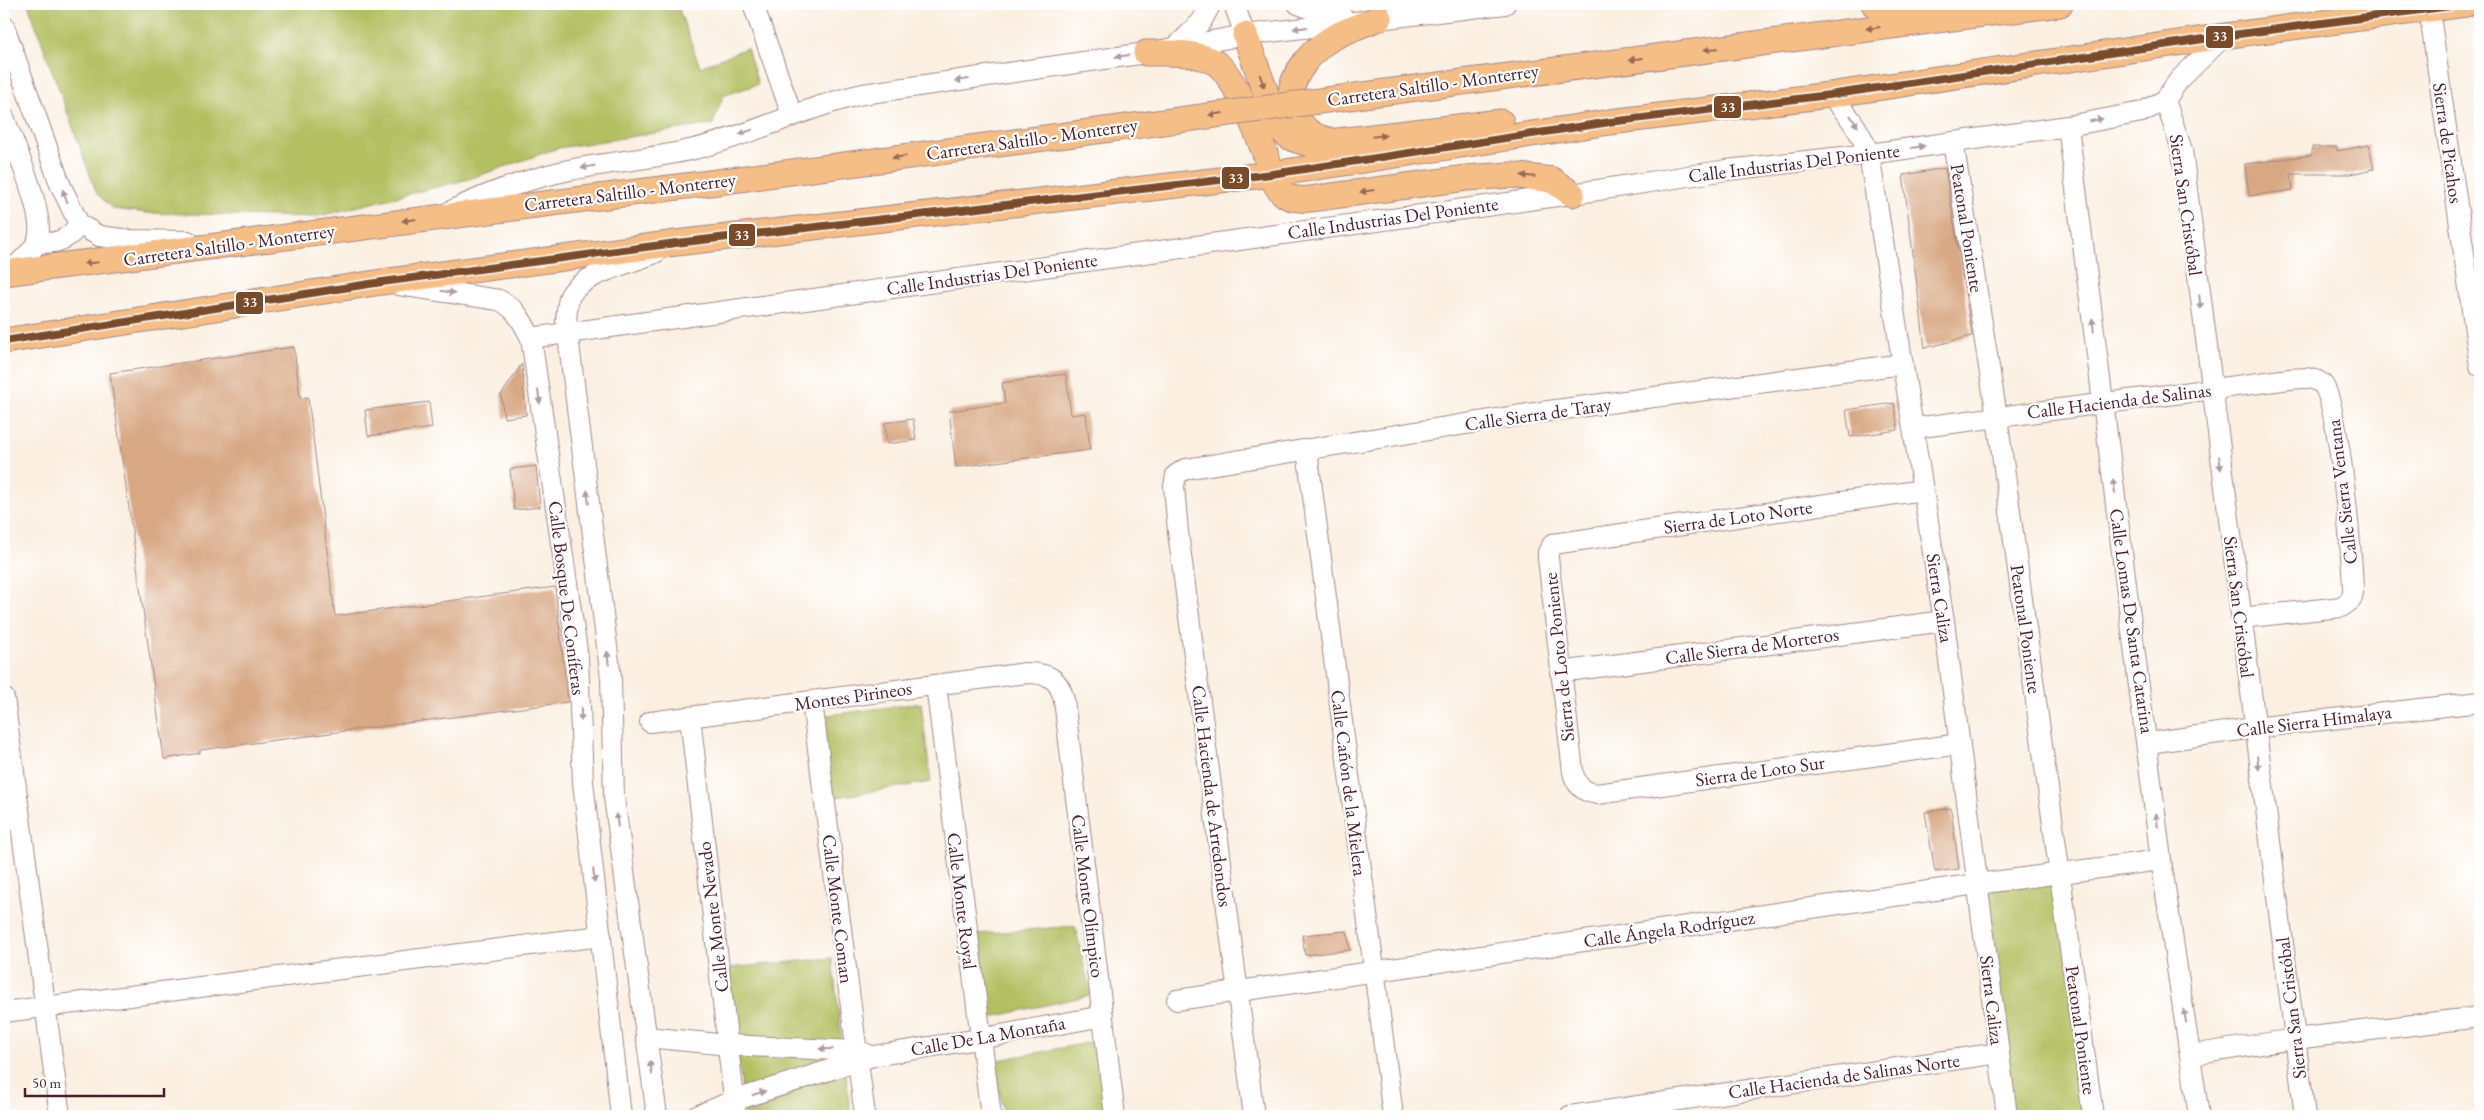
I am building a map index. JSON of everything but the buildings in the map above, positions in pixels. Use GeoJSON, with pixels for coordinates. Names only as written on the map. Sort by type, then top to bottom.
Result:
{"type":"FeatureCollection","features":[{"type":"Feature","properties":{"kind":"main road"},"geometry":{"type":"LineString","coordinates":[[1874,4],[1930,21]]}},
{"type":"Feature","properties":{"kind":"main road","name":"Carretera Saltillo - Monterrey"},"geometry":{"type":"LineString","coordinates":[[6,273],[442,215],[717,182],[1684,52],[2060,4]]}},
{"type":"Feature","properties":{"kind":"main road"},"geometry":{"type":"LineString","coordinates":[[4,340],[382,282],[676,243],[1272,174],[1610,122],[1829,95],[2224,36],[2466,4]]}},
{"type":"Feature","properties":{"kind":"main road"},"geometry":{"type":"LineString","coordinates":[[1330,141],[1314,136],[1300,123],[1292,107],[1292,87],[1309,58],[1321,46],[1333,38],[1379,18]]}},
{"type":"Feature","properties":{"kind":"main road"},"geometry":{"type":"LineString","coordinates":[[1245,35],[1280,130],[1287,136],[1302,142],[1312,144],[1551,118],[1594,116],[1610,122]]}},
{"type":"Feature","properties":{"kind":"main road"},"geometry":{"type":"LineString","coordinates":[[1146,53],[1186,55],[1208,59],[1223,68],[1238,92],[1272,174],[1282,193],[1289,198],[1301,200],[1466,178],[1511,175],[1552,180],[1572,194]]}},
{"type":"Feature","properties":{"kind":"street"},"geometry":{"type":"LineString","coordinates":[[754,4],[792,115]]}},
{"type":"Feature","properties":{"kind":"street"},"geometry":{"type":"LineString","coordinates":[[1175,48],[1201,22],[1211,4]]}},
{"type":"Feature","properties":{"kind":"street"},"geometry":{"type":"LineString","coordinates":[[1234,4],[1245,35]]}},
{"type":"Feature","properties":{"kind":"street"},"geometry":{"type":"LineString","coordinates":[[1298,4],[1334,16],[1379,18]]}},
{"type":"Feature","properties":{"kind":"street"},"geometry":{"type":"LineString","coordinates":[[442,215],[470,202],[556,173],[692,150],[716,144],[792,115],[863,94],[1146,53],[1245,35],[1505,4]]}},
{"type":"Feature","properties":{"kind":"street","name":"Sierra de Picahos"},"geometry":{"type":"LineString","coordinates":[[2429,8],[2474,272],[2480,366]]}},
{"type":"Feature","properties":{"kind":"street"},"geometry":{"type":"LineString","coordinates":[[4,26],[64,194],[79,224],[99,236],[113,238],[232,244]]}},
{"type":"Feature","properties":{"kind":"street","name":"Calle Industrias Del Poniente"},"geometry":{"type":"LineString","coordinates":[[531,338],[1105,257],[1572,194],[1727,170],[1870,154],[2068,126],[2142,112],[2164,100],[2179,80],[2224,36]]}},
{"type":"Feature","properties":{"kind":"street","name":"Sierra Caliza"},"geometry":{"type":"LineString","coordinates":[[1829,95],[1847,112],[1861,132],[1870,154],[1944,621],[2007,1116]]}},
{"type":"Feature","properties":{"kind":"street","name":"Sierra San Cristóbal"},"geometry":{"type":"LineString","coordinates":[[2164,100],[2182,150],[2254,728],[2305,1116]]}},
{"type":"Feature","properties":{"kind":"street"},"geometry":{"type":"LineString","coordinates":[[4,117],[39,215],[40,232],[37,242],[31,251],[6,273]]}},
{"type":"Feature","properties":{"kind":"street","name":"Calle Lomas De Santa Catarina"},"geometry":{"type":"LineString","coordinates":[[2068,126],[2148,743],[2161,860],[2199,1116]]}},
{"type":"Feature","properties":{"kind":"street","name":"Peatonal Poniente"},"geometry":{"type":"LineString","coordinates":[[1953,142],[1997,417],[2093,1116]]}},
{"type":"Feature","properties":{"kind":"street"},"geometry":{"type":"LineString","coordinates":[[37,242],[47,244],[66,239],[79,224]]}},
{"type":"Feature","properties":{"kind":"street","name":"Calle Bosque De Coníferas"},"geometry":{"type":"LineString","coordinates":[[657,1116],[614,797],[611,678],[566,320],[570,296],[580,286],[606,271],[655,254],[676,243]]}},
{"type":"Feature","properties":{"kind":"street","name":"Calle Bosque De Coníferas"},"geometry":{"type":"LineString","coordinates":[[382,282],[499,300],[519,314],[531,338],[578,658],[582,782],[621,1116]]}},
{"type":"Feature","properties":{"kind":"street","name":"Calle Sierra de Taray"},"geometry":{"type":"LineString","coordinates":[[1176,475],[1184,469],[1541,412],[1903,364]]}},
{"type":"Feature","properties":{"kind":"street","name":"Calle Hacienda de Salinas"},"geometry":{"type":"LineString","coordinates":[[1914,428],[2304,378],[2323,385]]}},
{"type":"Feature","properties":{"kind":"street","name":"Calle Sierra Ventana"},"geometry":{"type":"LineString","coordinates":[[2241,618],[2334,609],[2341,607],[2351,600],[2353,584],[2341,463],[2332,408],[2323,385]]}},
{"type":"Feature","properties":{"kind":"street","name":"Calle Cañón de la Mielera"},"geometry":{"type":"LineString","coordinates":[[1307,450],[1393,1116]]}},
{"type":"Feature","properties":{"kind":"street","name":"Calle Hacienda de Arredondos"},"geometry":{"type":"LineString","coordinates":[[1176,475],[1174,486],[1178,532],[1254,1116]]}},
{"type":"Feature","properties":{"kind":"street","name":"Sierra de Loto Norte"},"geometry":{"type":"LineString","coordinates":[[1553,544],[1923,490]]}},
{"type":"Feature","properties":{"kind":"street","name":"Sierra de Loto Poniente"},"geometry":{"type":"LineString","coordinates":[[1553,544],[1548,552],[1548,558],[1572,772]]}},
{"type":"Feature","properties":{"kind":"street","name":"Calle Sierra de Morteros"},"geometry":{"type":"LineString","coordinates":[[1560,672],[1944,621]]}},
{"type":"Feature","properties":{"kind":"street","name":"Montes Pirineos"},"geometry":{"type":"LineString","coordinates":[[650,722],[1026,673],[1044,674],[1055,679]]}},
{"type":"Feature","properties":{"kind":"street","name":"Calle Monte Olímpico"},"geometry":{"type":"LineString","coordinates":[[1055,679],[1062,690],[1064,700],[1115,1116]]}},
{"type":"Feature","properties":{"kind":"street","name":"Calle Monte Royal"},"geometry":{"type":"LineString","coordinates":[[936,685],[990,1116]]}},
{"type":"Feature","properties":{"kind":"street"},"geometry":{"type":"LineString","coordinates":[[4,698],[60,1116]]}},
{"type":"Feature","properties":{"kind":"street","name":"Calle Monte Coman"},"geometry":{"type":"LineString","coordinates":[[812,702],[862,1056],[864,1116]]}},
{"type":"Feature","properties":{"kind":"street","name":"Calle Sierra Himalaya"},"geometry":{"type":"LineString","coordinates":[[2148,743],[2254,728],[2480,702]]}},
{"type":"Feature","properties":{"kind":"street","name":"Calle Monte Nevado"},"geometry":{"type":"LineString","coordinates":[[690,717],[716,952],[729,1045],[734,1109]]}},
{"type":"Feature","properties":{"kind":"street","name":"Sierra de Loto Sur"},"geometry":{"type":"LineString","coordinates":[[1572,772],[1576,782],[1583,791],[1597,794],[1960,744]]}},
{"type":"Feature","properties":{"kind":"street","name":"Calle Ángela Rodríguez"},"geometry":{"type":"LineString","coordinates":[[1177,1000],[1977,884],[2161,860]]}},
{"type":"Feature","properties":{"kind":"street"},"geometry":{"type":"LineString","coordinates":[[4,1012],[601,936]]}},
{"type":"Feature","properties":{"kind":"street","name":"Calle De La Montaña"},"geometry":{"type":"LineString","coordinates":[[646,1037],[862,1056],[979,1039],[1103,1016]]}},
{"type":"Feature","properties":{"kind":"street"},"geometry":{"type":"LineString","coordinates":[[2191,1055],[2294,1039],[2480,1017]]}},
{"type":"Feature","properties":{"kind":"street","name":"Calle Hacienda de Salinas Norte"},"geometry":{"type":"LineString","coordinates":[[1570,1116],[1999,1053]]}},
{"type":"Feature","properties":{"kind":"street","name":"Calle De La Montaña"},"geometry":{"type":"LineString","coordinates":[[697,1116],[734,1109],[862,1056]]}},
{"type":"Feature","properties":{"kind":"green space"},"geometry":{"type":"Polygon","coordinates":[[[28,4],[677,4],[700,67],[747,48],[758,84],[723,96],[713,124],[558,148],[469,179],[315,217],[147,213],[113,209],[97,194],[28,4]]]}},
{"type":"Feature","properties":{"kind":"green space"},"geometry":{"type":"Polygon","coordinates":[[[921,703],[931,782],[831,798],[821,716],[921,703]]]}},
{"type":"Feature","properties":{"kind":"green space"},"geometry":{"type":"Polygon","coordinates":[[[2060,869],[2092,1116],[2004,1116],[1973,880],[2060,869]]]}},
{"type":"Feature","properties":{"kind":"green space"},"geometry":{"type":"Polygon","coordinates":[[[1075,926],[1091,995],[988,1018],[977,934],[1075,926]]]}},
{"type":"Feature","properties":{"kind":"green space"},"geometry":{"type":"Polygon","coordinates":[[[832,958],[851,1116],[745,1116],[728,968],[832,958]]]}},
{"type":"Feature","properties":{"kind":"green space"},"geometry":{"type":"Polygon","coordinates":[[[1097,1041],[1106,1116],[1004,1116],[994,1061],[1097,1041]]]}},
{"type":"Feature","properties":{"kind":"transit line","name":"33"},"geometry":{"type":"LineString","coordinates":[[4,341],[382,282],[676,243],[1272,174],[1610,122],[1829,95],[2224,36],[2466,4]]}}]}
